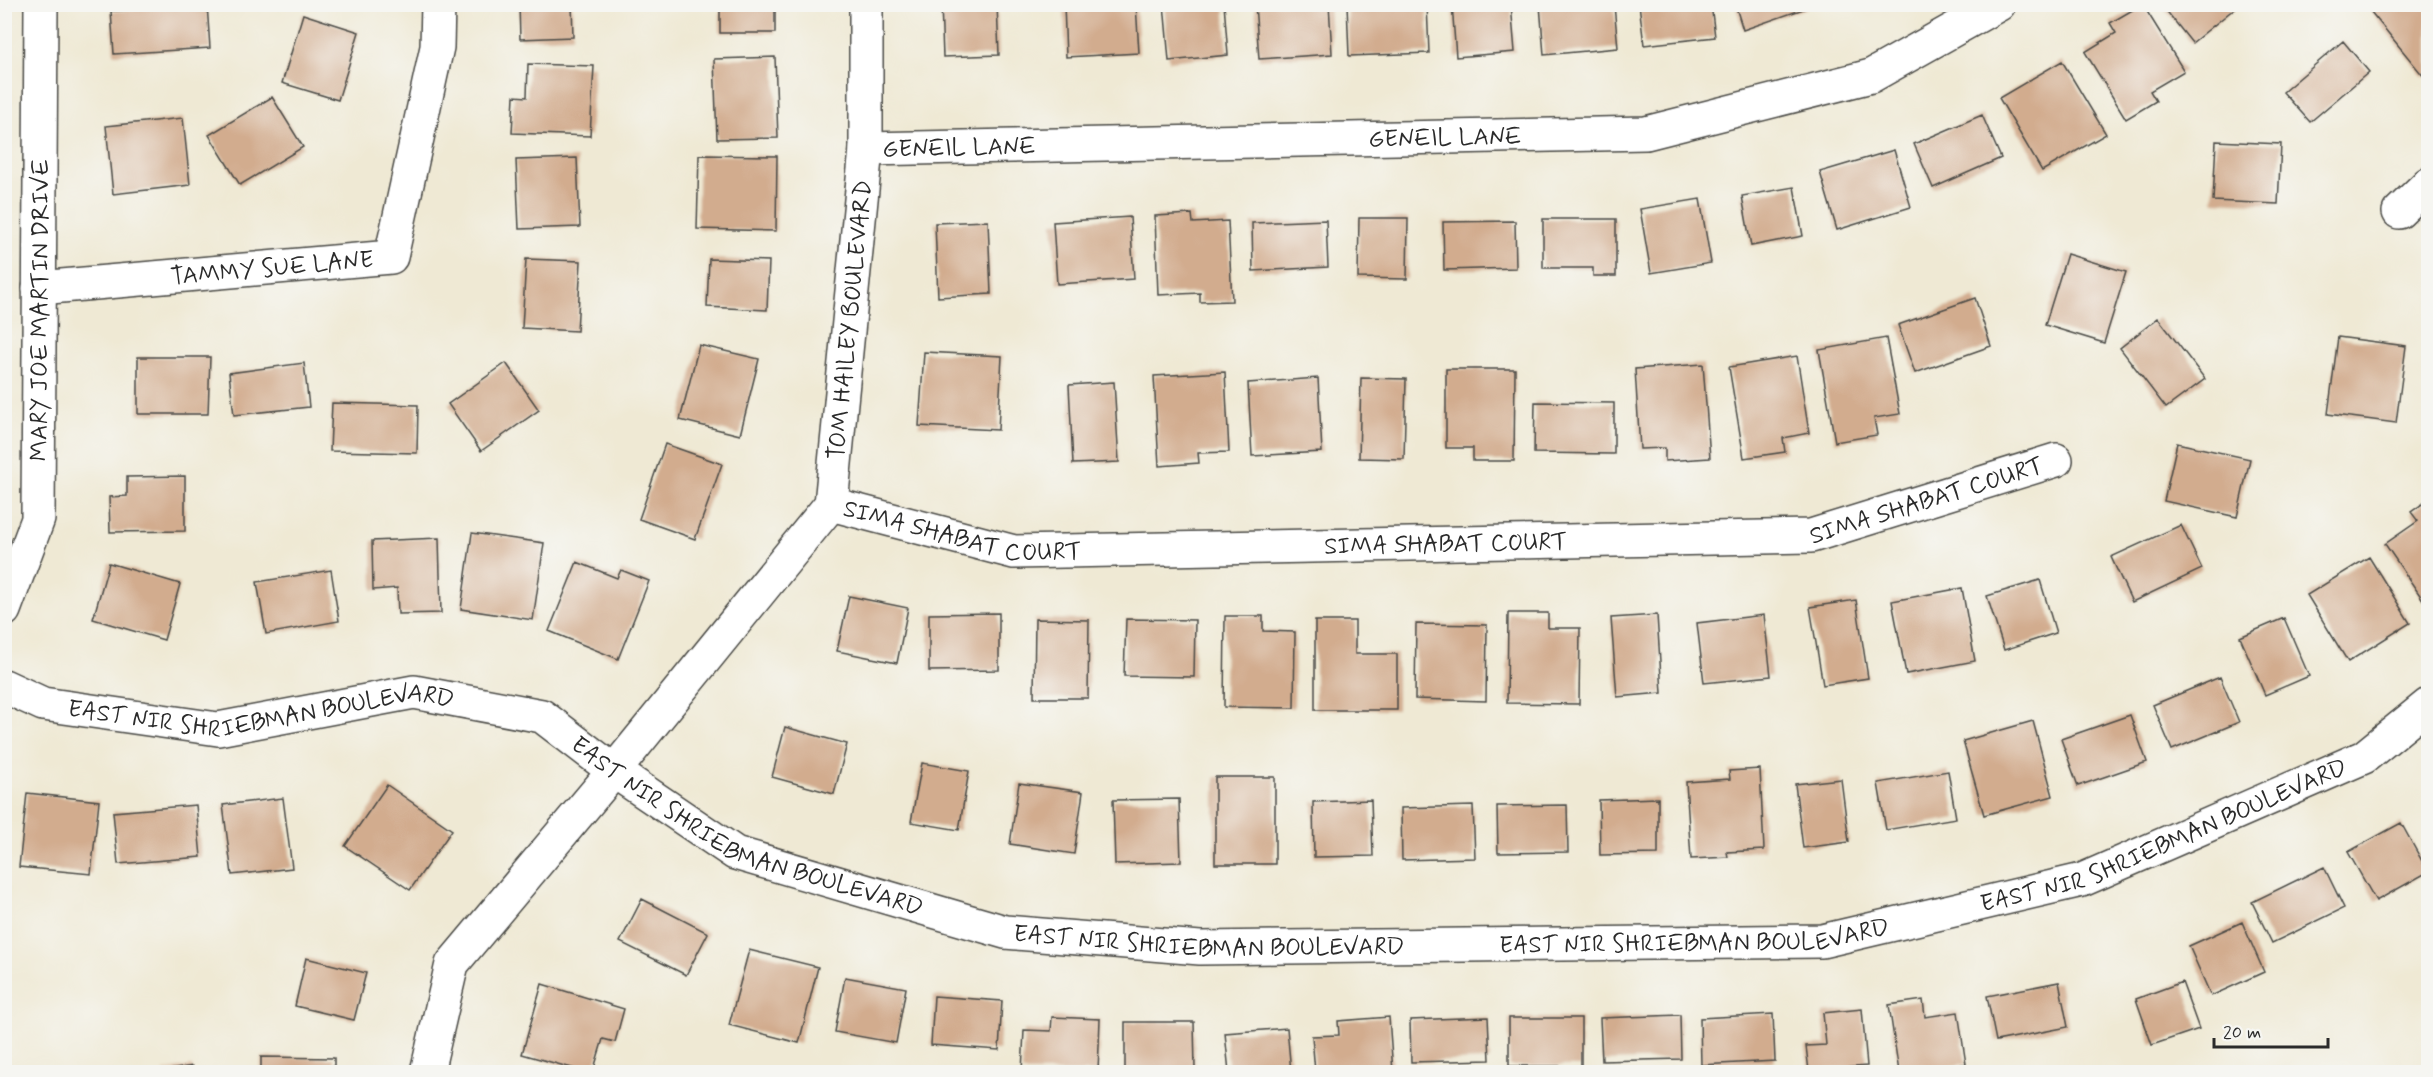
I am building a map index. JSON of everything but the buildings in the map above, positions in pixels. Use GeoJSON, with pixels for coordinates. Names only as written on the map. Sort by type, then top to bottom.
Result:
{"type":"FeatureCollection","features":[{"type":"Feature","properties":{"kind":"street","name":"MARY JOE MARTIN DRIVE"},"geometry":{"type":"LineString","coordinates":[[4,610],[38,519],[41,4]]}},
{"type":"Feature","properties":{"kind":"street","name":"TAMMY SUE LANE"},"geometry":{"type":"LineString","coordinates":[[39,288],[391,257],[437,47],[438,4]]}},
{"type":"Feature","properties":{"kind":"street","name":"TOM HAILEY BOULEVARD"},"geometry":{"type":"LineString","coordinates":[[831,504],[866,149],[866,4]]}},
{"type":"Feature","properties":{"kind":"street","name":"GENEIL LANE"},"geometry":{"type":"LineString","coordinates":[[866,149],[1646,133],[1871,75],[1999,4]]}},
{"type":"Feature","properties":{"kind":"street"},"geometry":{"type":"LineString","coordinates":[[2399,212],[2428,184]]}},
{"type":"Feature","properties":{"kind":"street","name":"SIMA SHABAT COURT"},"geometry":{"type":"LineString","coordinates":[[831,504],[1014,552],[1811,536],[2056,460]]}},
{"type":"Feature","properties":{"kind":"street"},"geometry":{"type":"LineString","coordinates":[[427,1072],[452,964],[614,771],[831,504]]}},
{"type":"Feature","properties":{"kind":"street","name":"EAST NIR SHRIEBMAN BOULEVARD"},"geometry":{"type":"LineString","coordinates":[[4,686],[43,704],[218,729],[414,692],[542,716],[614,771],[735,853],[1005,932],[1200,948],[1822,940],[2082,880],[2364,757],[2428,705]]}}]}
